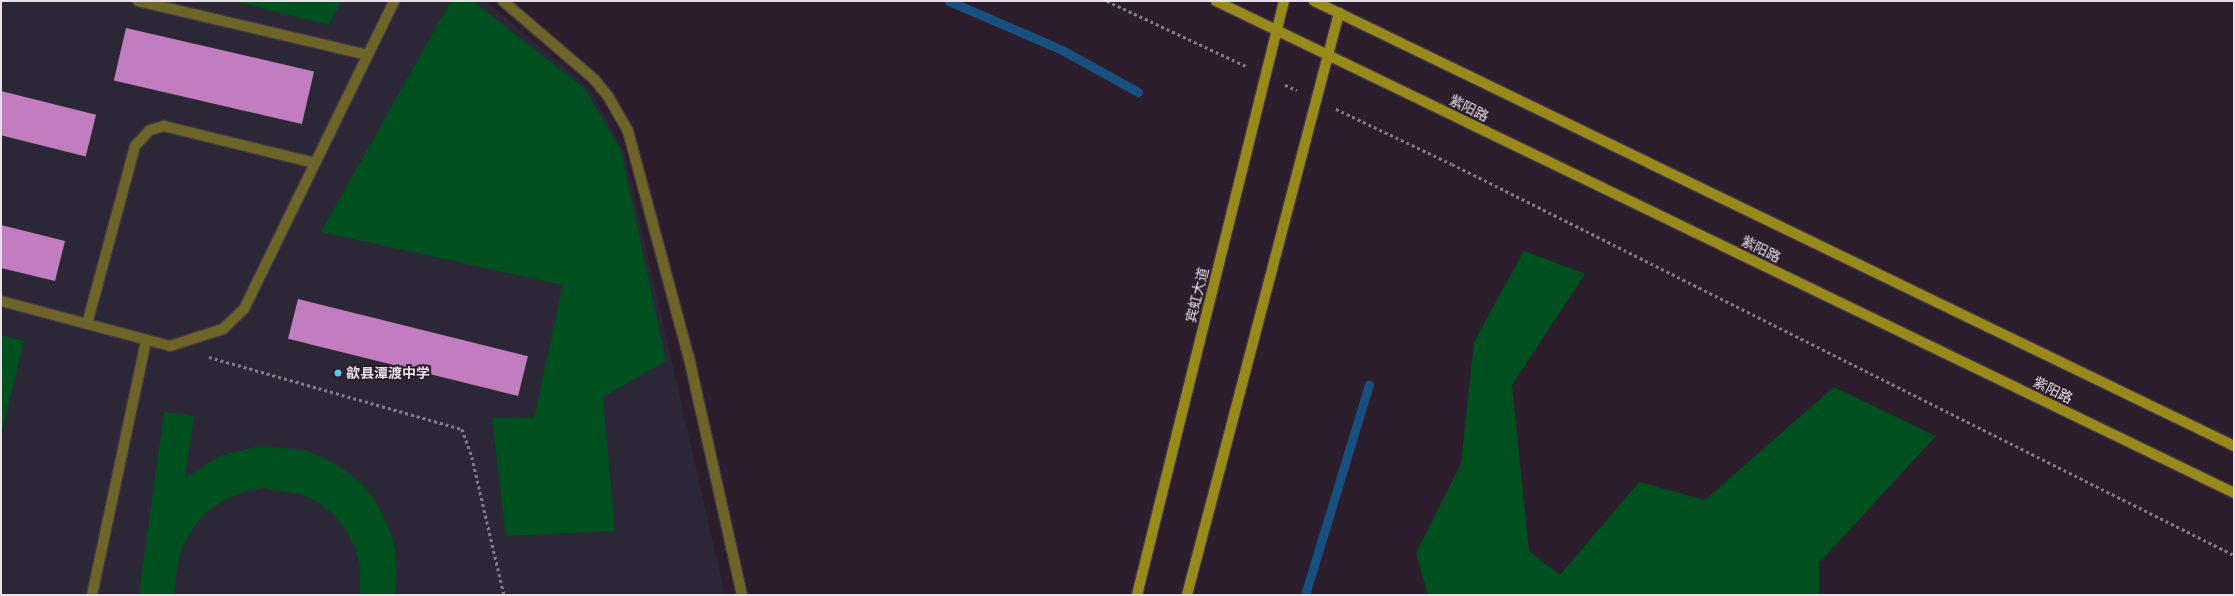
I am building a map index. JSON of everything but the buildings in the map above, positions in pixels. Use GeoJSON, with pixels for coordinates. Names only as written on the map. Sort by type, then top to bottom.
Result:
{"type":"FeatureCollection","features":[{"type":"Feature","properties":{"kind":"main road","name":"紫阳路"},"geometry":{"type":"LineString","coordinates":[[1216,1],[2234,493]]}},
{"type":"Feature","properties":{"kind":"main road","name":"宾虹大道"},"geometry":{"type":"LineString","coordinates":[[1137,595],[1284,1]]}},
{"type":"Feature","properties":{"kind":"main road","name":"紫阳路"},"geometry":{"type":"LineString","coordinates":[[1314,1],[2234,446]]}},
{"type":"Feature","properties":{"kind":"main road"},"geometry":{"type":"LineString","coordinates":[[1187,595],[1339,13]]}},
{"type":"Feature","properties":{"kind":"street"},"geometry":{"type":"LineString","coordinates":[[138,1],[368,55]]}},
{"type":"Feature","properties":{"kind":"street"},"geometry":{"type":"LineString","coordinates":[[1,301],[170,346],[223,329],[244,309],[394,1]]}},
{"type":"Feature","properties":{"kind":"street"},"geometry":{"type":"LineString","coordinates":[[503,1],[594,79],[608,96],[628,132],[689,358],[742,595]]}},
{"type":"Feature","properties":{"kind":"street"},"geometry":{"type":"LineString","coordinates":[[87,324],[135,146],[150,130],[164,126],[316,163]]}},
{"type":"Feature","properties":{"kind":"street"},"geometry":{"type":"LineString","coordinates":[[92,595],[146,340]]}},
{"type":"Feature","properties":{"kind":"path"},"geometry":{"type":"LineString","coordinates":[[1107,1],[1459,168],[2234,555]]}},
{"type":"Feature","properties":{"kind":"path"},"geometry":{"type":"LineString","coordinates":[[170,346],[462,429],[472,457],[504,595]]}},
{"type":"Feature","properties":{"kind":"shaded area","name":"歙县潭渡中学"},"geometry":{"type":"Polygon","coordinates":[[[1,1],[486,1],[590,89],[624,151],[725,595],[1,595],[1,1]]]}},
{"type":"Feature","properties":{"kind":"green space"},"geometry":{"type":"Polygon","coordinates":[[[233,1],[341,1],[329,25],[233,1]]]}},
{"type":"Feature","properties":{"kind":"green space"},"geometry":{"type":"Polygon","coordinates":[[[451,1],[473,1],[585,89],[621,150],[666,361],[603,397],[615,531],[506,536],[492,417],[534,418],[563,285],[321,232],[451,1]]]}},
{"type":"Feature","properties":{"kind":"green space"},"geometry":{"type":"Polygon","coordinates":[[[1524,251],[1585,274],[1512,385],[1529,551],[1560,575],[1639,482],[1705,500],[1834,387],[1936,436],[1819,563],[1819,595],[1428,595],[1416,553],[1461,464],[1474,342],[1524,251]]]}},
{"type":"Feature","properties":{"kind":"green space"},"geometry":{"type":"Polygon","coordinates":[[[1,335],[24,341],[1,435],[1,335]]]}},
{"type":"Feature","properties":{"kind":"green space"},"geometry":{"type":"Polygon","coordinates":[[[164,412],[194,416],[185,478],[220,456],[260,446],[305,450],[326,459],[346,471],[364,486],[378,505],[388,526],[395,548],[397,571],[395,595],[360,595],[360,567],[355,548],[346,530],[334,515],[319,503],[301,494],[262,488],[243,492],[224,500],[208,511],[195,525],[185,542],[178,561],[174,595],[139,595],[164,412]]]}},
{"type":"Feature","properties":{"kind":"waterway"},"geometry":{"type":"LineString","coordinates":[[949,1],[1062,50],[1138,92]]}},
{"type":"Feature","properties":{"kind":"waterway"},"geometry":{"type":"LineString","coordinates":[[1305,595],[1369,385]]}},
{"type":"Feature","properties":{"kind":"place","name":"歙县潭渡中学"},"geometry":{"type":"Point","coordinates":[338,373]}}]}
